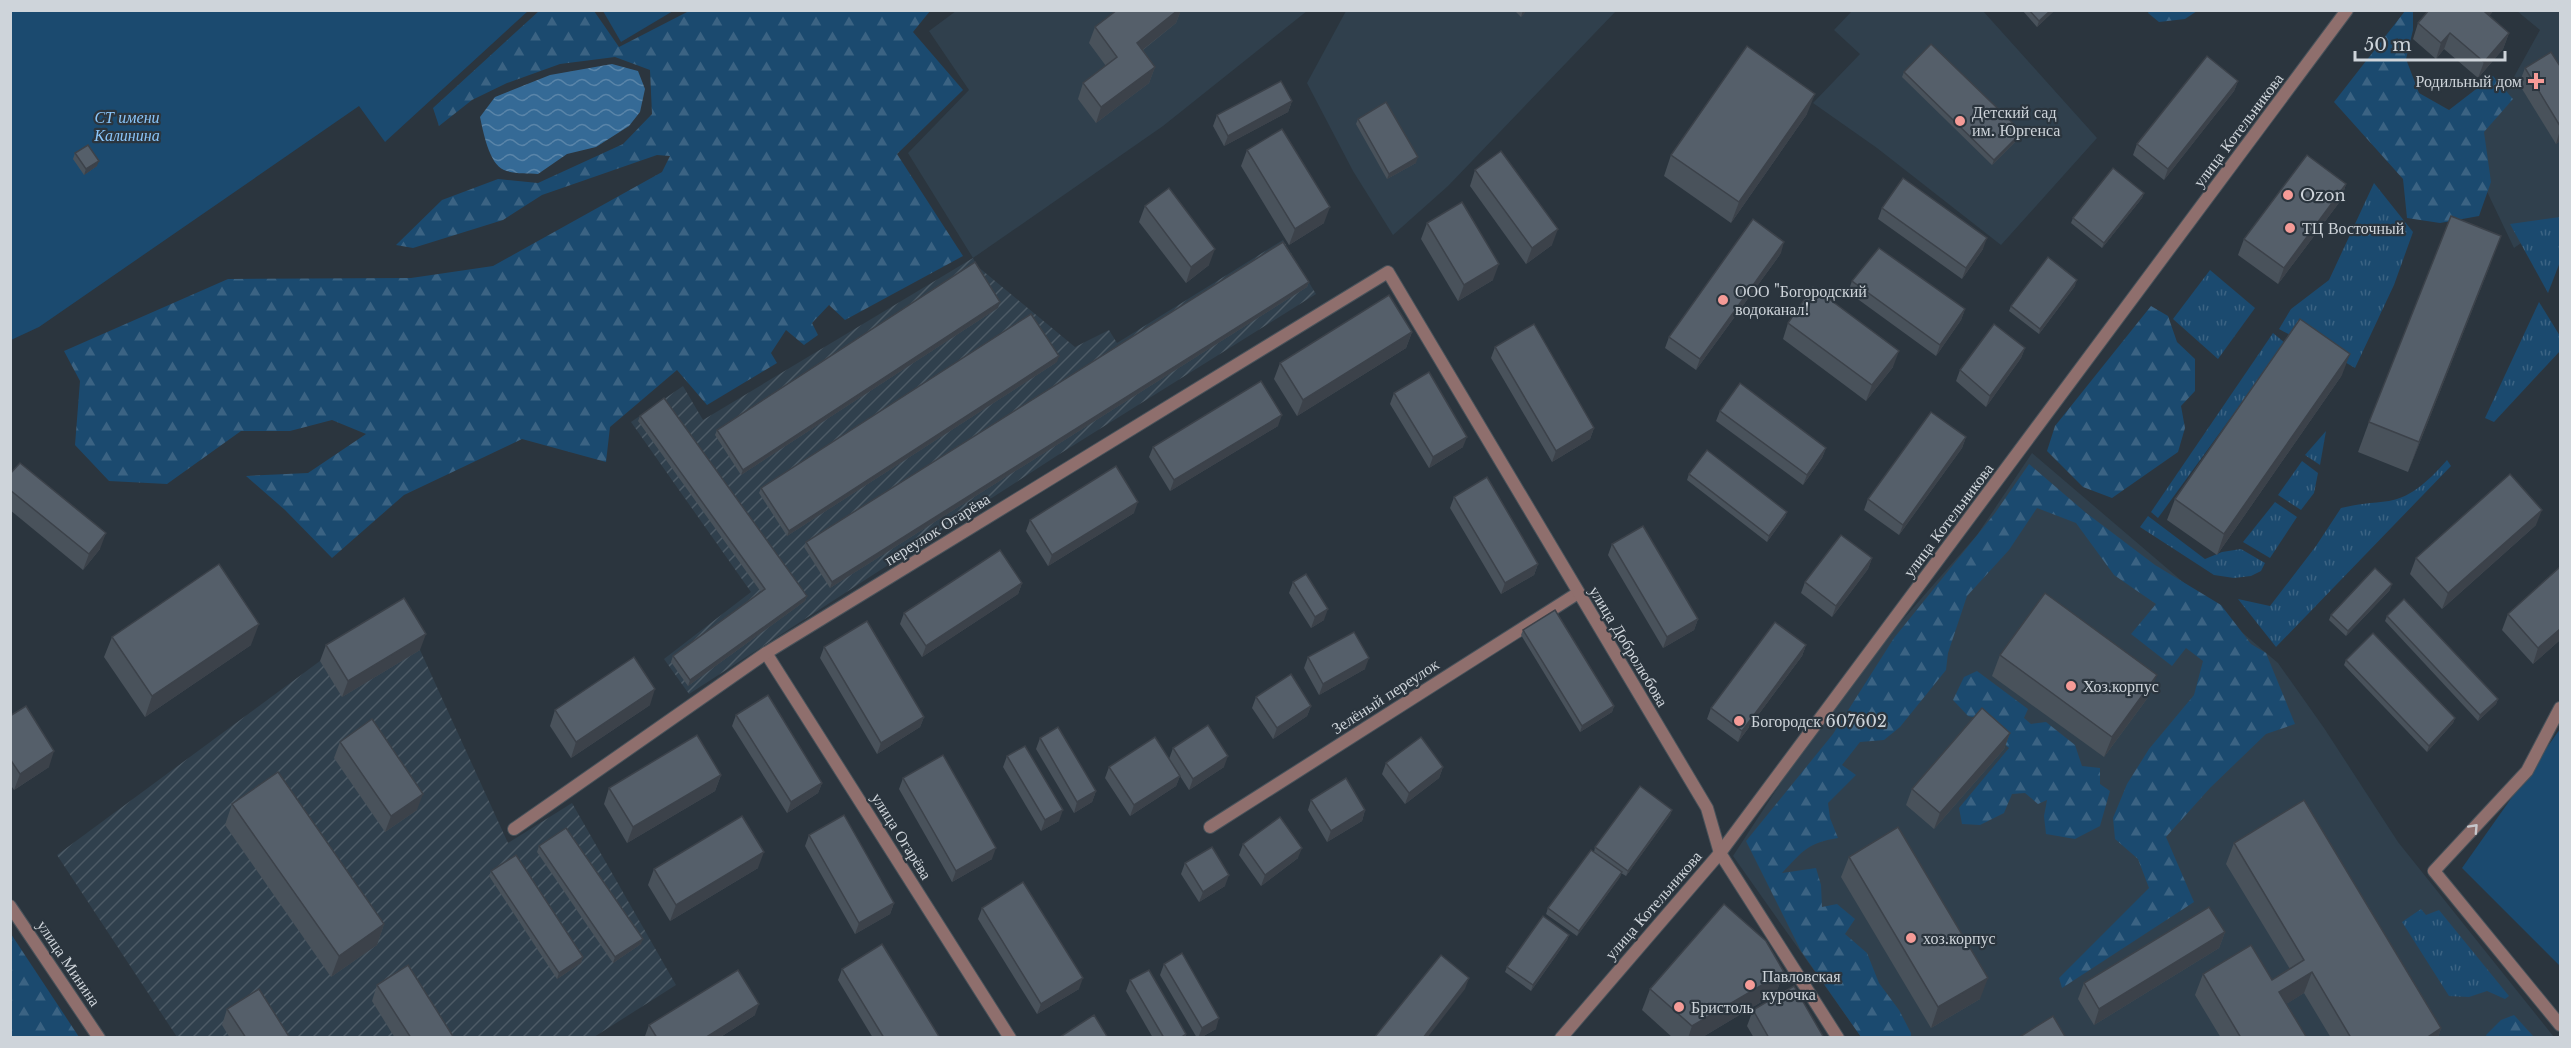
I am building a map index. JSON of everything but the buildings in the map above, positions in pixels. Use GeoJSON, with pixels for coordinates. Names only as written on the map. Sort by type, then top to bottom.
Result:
{"type":"FeatureCollection","features":[{"type":"Feature","properties":{"kind":"street","name":"улица Котельникова"},"geometry":{"type":"LineString","coordinates":[[1561,1038],[1720,853],[2347,10]]}},
{"type":"Feature","properties":{"kind":"street","name":"улица Добролюбова"},"geometry":{"type":"LineString","coordinates":[[1388,272],[1707,808],[1720,853],[1838,1038]]}},
{"type":"Feature","properties":{"kind":"street","name":"переулок Огарёва"},"geometry":{"type":"LineString","coordinates":[[514,829],[766,653],[1388,272]]}},
{"type":"Feature","properties":{"kind":"street","name":"Зелёный переулок"},"geometry":{"type":"LineString","coordinates":[[1210,827],[1578,593]]}},
{"type":"Feature","properties":{"kind":"street","name":"улица Огарёва"},"geometry":{"type":"LineString","coordinates":[[766,653],[1010,1038]]}},
{"type":"Feature","properties":{"kind":"street"},"geometry":{"type":"LineString","coordinates":[[2560,708],[2527,771],[2434,871],[2560,1024]]}},
{"type":"Feature","properties":{"kind":"street","name":"улица Минина"},"geometry":{"type":"LineString","coordinates":[[10,906],[99,1038]]}},
{"type":"Feature","properties":{"kind":"shaded area"},"geometry":{"type":"Polygon","coordinates":[[[956,11],[1307,11],[1163,126],[973,258],[908,153],[969,90],[929,31],[956,11]]]}},
{"type":"Feature","properties":{"kind":"shaded area"},"geometry":{"type":"Polygon","coordinates":[[[1346,11],[1616,11],[1448,186],[1393,235],[1353,171],[1307,83],[1346,11]]]}},
{"type":"Feature","properties":{"kind":"shaded area","name":"Детский сад им. Юргенса"},"geometry":{"type":"Polygon","coordinates":[[[1852,11],[1983,11],[2097,138],[2001,245],[1877,148],[1813,103],[1860,54],[1834,30],[1852,11]]]}},
{"type":"Feature","properties":{"kind":"shaded area","name":"Родильный дом"},"geometry":{"type":"Polygon","coordinates":[[[2517,11],[2560,11],[2560,216],[2514,248],[2470,156],[2540,30],[2517,11]]]}},
{"type":"Feature","properties":{"kind":"shaded area"},"geometry":{"type":"Polygon","coordinates":[[[1283,240],[1316,294],[1058,455],[689,694],[664,659],[751,592],[631,422],[683,386],[703,420],[973,258],[977,266],[1075,347],[1109,330],[1117,343],[1283,240]]]}},
{"type":"Feature","properties":{"kind":"shaded area"},"geometry":{"type":"Polygon","coordinates":[[[2032,453],[2278,663],[2324,728],[2398,842],[2554,1037],[1861,1037],[1733,856],[1842,689],[1977,535],[2032,453]]]}},
{"type":"Feature","properties":{"kind":"shaded area"},"geometry":{"type":"Polygon","coordinates":[[[399,614],[420,650],[508,843],[572,803],[676,985],[594,1037],[177,1037],[57,855],[320,661],[399,614]]]}},
{"type":"Feature","properties":{"kind":"green space"},"geometry":{"type":"Polygon","coordinates":[[[2149,10],[2197,11],[2185,19],[2159,22],[2148,13],[2149,10]]]}},
{"type":"Feature","properties":{"kind":"green space","name":"СТ имени Калинина"},"geometry":{"type":"Polygon","coordinates":[[[11,11],[528,11],[385,142],[359,106],[39,327],[11,340],[11,11]]]}},
{"type":"Feature","properties":{"kind":"green space"},"geometry":{"type":"Polygon","coordinates":[[[539,11],[594,11],[619,47],[689,11],[930,11],[913,32],[963,90],[897,154],[963,256],[845,320],[829,305],[812,323],[818,335],[804,345],[786,330],[771,353],[777,363],[707,405],[677,370],[610,427],[606,462],[522,439],[404,495],[332,558],[285,510],[246,476],[308,473],[366,434],[332,420],[290,431],[241,431],[167,484],[109,481],[75,445],[80,381],[64,351],[228,279],[411,278],[493,266],[662,172],[670,156],[657,155],[542,195],[503,220],[413,248],[396,245],[442,200],[498,179],[538,183],[623,144],[652,114],[650,70],[615,57],[560,64],[507,83],[472,100],[439,126],[433,108],[539,11]]]}},
{"type":"Feature","properties":{"kind":"green space"},"geometry":{"type":"Polygon","coordinates":[[[603,11],[673,11],[621,42],[603,11]]]}},
{"type":"Feature","properties":{"kind":"green space"},"geometry":{"type":"Polygon","coordinates":[[[2405,11],[2413,11],[2413,30],[2406,59],[2419,93],[2449,110],[2493,76],[2513,99],[2484,132],[2491,182],[2479,216],[2440,223],[2407,218],[2403,179],[2334,102],[2405,11]]]}},
{"type":"Feature","properties":{"kind":"green space"},"geometry":{"type":"Polygon","coordinates":[[[2374,183],[2413,232],[2394,285],[2355,368],[2279,329],[2291,309],[2329,280],[2374,183]]]}},
{"type":"Feature","properties":{"kind":"green space"},"geometry":{"type":"Polygon","coordinates":[[[2560,217],[2560,262],[2548,293],[2510,224],[2560,217]]]}},
{"type":"Feature","properties":{"kind":"green space"},"geometry":{"type":"Polygon","coordinates":[[[2210,270],[2255,308],[2218,359],[2173,319],[2210,270]]]}},
{"type":"Feature","properties":{"kind":"green space"},"geometry":{"type":"Polygon","coordinates":[[[2539,302],[2560,336],[2560,351],[2494,422],[2485,418],[2539,302]]]}},
{"type":"Feature","properties":{"kind":"green space"},"geometry":{"type":"Polygon","coordinates":[[[2151,306],[2168,316],[2177,342],[2195,359],[2195,391],[2181,406],[2185,428],[2178,452],[2112,498],[2083,487],[2047,451],[2055,426],[2151,306]]]}},
{"type":"Feature","properties":{"kind":"green space"},"geometry":{"type":"Polygon","coordinates":[[[2273,333],[2285,343],[2158,518],[2151,512],[2273,333]]]}},
{"type":"Feature","properties":{"kind":"green space"},"geometry":{"type":"Polygon","coordinates":[[[2326,431],[2320,465],[2305,455],[2326,431]]]}},
{"type":"Feature","properties":{"kind":"green space"},"geometry":{"type":"Polygon","coordinates":[[[2447,460],[2451,466],[2276,647],[2238,599],[2270,606],[2316,546],[2341,508],[2398,499],[2414,491],[2428,480],[2447,460]]]}},
{"type":"Feature","properties":{"kind":"green space"},"geometry":{"type":"Polygon","coordinates":[[[2302,461],[2318,473],[2314,493],[2301,510],[2278,495],[2302,461]]]}},
{"type":"Feature","properties":{"kind":"green space"},"geometry":{"type":"Polygon","coordinates":[[[2029,464],[2085,512],[2155,565],[2221,605],[2251,644],[2266,653],[2295,724],[2266,734],[2210,788],[2166,837],[2194,902],[2062,988],[2059,978],[2149,888],[2138,859],[2115,839],[2113,818],[2127,784],[2149,749],[2194,695],[2203,661],[2186,648],[2172,666],[2131,634],[2156,604],[2114,575],[2076,523],[2037,508],[2009,550],[1967,596],[1948,653],[1946,670],[1900,727],[1884,740],[1860,742],[1842,765],[1856,775],[1828,803],[1830,818],[1838,838],[1812,845],[1782,873],[1816,868],[1821,885],[1822,907],[1837,904],[1855,919],[1845,934],[1867,953],[1879,983],[1899,1010],[1911,1033],[1911,1037],[1861,1037],[1801,951],[1746,841],[1833,734],[1894,638],[1995,513],[2029,464]]]}},
{"type":"Feature","properties":{"kind":"green space"},"geometry":{"type":"Polygon","coordinates":[[[2275,502],[2297,517],[2270,558],[2243,542],[2275,502]]]}},
{"type":"Feature","properties":{"kind":"green space"},"geometry":{"type":"Polygon","coordinates":[[[2148,516],[2205,559],[2222,552],[2241,549],[2265,563],[2261,571],[2251,576],[2234,578],[2214,575],[2140,527],[2148,516]]]}},
{"type":"Feature","properties":{"kind":"green space"},"geometry":{"type":"Polygon","coordinates":[[[1977,671],[2028,709],[2024,718],[2031,724],[2046,722],[2075,745],[2082,766],[2100,768],[2100,784],[2110,791],[2100,826],[2075,839],[2046,834],[2044,816],[2047,800],[2038,804],[2025,793],[2012,794],[2004,813],[1980,825],[1962,824],[1959,808],[2009,748],[1989,730],[1990,721],[1968,716],[1953,700],[1964,677],[1977,671]]]}},
{"type":"Feature","properties":{"kind":"green space"},"geometry":{"type":"Polygon","coordinates":[[[2560,729],[2560,966],[2462,868],[2560,729]]]}},
{"type":"Feature","properties":{"kind":"green space"},"geometry":{"type":"Polygon","coordinates":[[[2421,909],[2426,915],[2439,910],[2509,996],[2505,999],[2487,991],[2469,997],[2449,996],[2402,922],[2421,909]]]}},
{"type":"Feature","properties":{"kind":"green space"},"geometry":{"type":"Polygon","coordinates":[[[11,934],[79,1037],[11,1037],[11,934]]]}},
{"type":"Feature","properties":{"kind":"green space"},"geometry":{"type":"Polygon","coordinates":[[[2514,1015],[2534,1037],[2487,1037],[2486,1035],[2501,1020],[2514,1015]]]}},
{"type":"Feature","properties":{"kind":"water"},"geometry":{"type":"Polygon","coordinates":[[[612,64],[638,71],[645,89],[640,112],[629,126],[596,147],[567,154],[538,174],[512,172],[499,167],[491,154],[480,117],[495,97],[550,75],[612,64]]]}},
{"type":"Feature","properties":{"kind":"place","name":"Родильный дом"},"geometry":{"type":"Point","coordinates":[2536,81]}},
{"type":"Feature","properties":{"kind":"place","name":"Детский сад им. Юргенса"},"geometry":{"type":"Point","coordinates":[1960,121]}},
{"type":"Feature","properties":{"kind":"place","name":"Ozon"},"geometry":{"type":"Point","coordinates":[2288,195]}},
{"type":"Feature","properties":{"kind":"place","name":"ТЦ Восточный"},"geometry":{"type":"Point","coordinates":[2290,228]}},
{"type":"Feature","properties":{"kind":"place","name":"ООО \"Богородский водоканал!"},"geometry":{"type":"Point","coordinates":[1723,300]}},
{"type":"Feature","properties":{"kind":"place","name":"Хоз.корпус"},"geometry":{"type":"Point","coordinates":[2071,686]}},
{"type":"Feature","properties":{"kind":"place","name":"Богородск 607602"},"geometry":{"type":"Point","coordinates":[1739,721]}},
{"type":"Feature","properties":{"kind":"place","name":"хоз.корпус"},"geometry":{"type":"Point","coordinates":[1911,938]}},
{"type":"Feature","properties":{"kind":"place","name":"Павловская курочка"},"geometry":{"type":"Point","coordinates":[1750,985]}},
{"type":"Feature","properties":{"kind":"place","name":"Бристоль"},"geometry":{"type":"Point","coordinates":[1679,1007]}}]}
